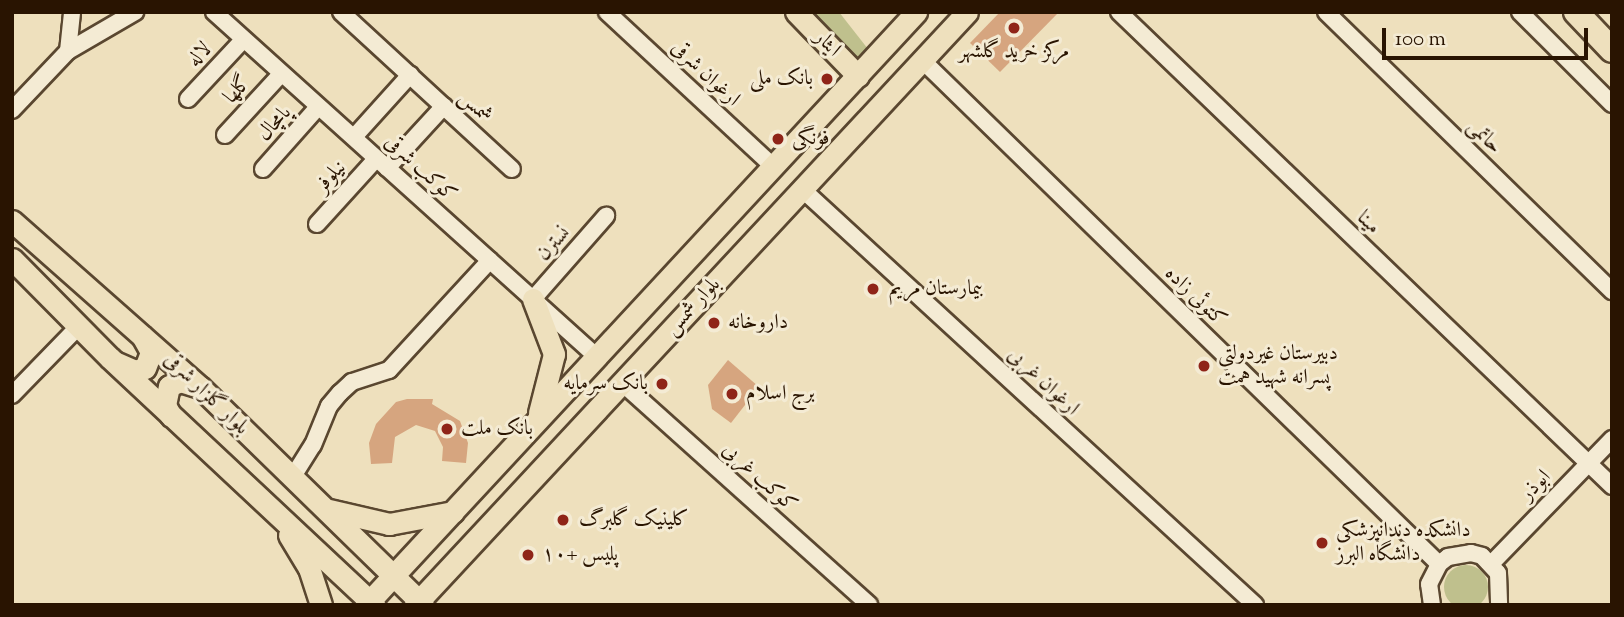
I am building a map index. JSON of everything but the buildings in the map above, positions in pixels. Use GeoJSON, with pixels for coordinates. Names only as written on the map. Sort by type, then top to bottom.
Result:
{"type":"FeatureCollection","features":[{"type":"Feature","properties":{"kind":"highway"},"geometry":{"type":"LineString","coordinates":[[1576,12],[1612,50]]}},
{"type":"Feature","properties":{"kind":"main road","name":"ایثار"},"geometry":{"type":"LineString","coordinates":[[796,12],[858,76]]}},
{"type":"Feature","properties":{"kind":"main road","name":"بلوار شمس"},"geometry":{"type":"LineString","coordinates":[[419,604],[967,12]]}},
{"type":"Feature","properties":{"kind":"main road","name":"بلوار شمس"},"geometry":{"type":"LineString","coordinates":[[370,604],[392,577],[858,76],[904,17]]}},
{"type":"Feature","properties":{"kind":"main road","name":"بلوار گلزار شرقی"},"geometry":{"type":"LineString","coordinates":[[12,221],[201,388],[419,604]]}},
{"type":"Feature","properties":{"kind":"main road","name":"بلوار گلزار شرقی"},"geometry":{"type":"LineString","coordinates":[[12,259],[110,358],[370,604]]}},
{"type":"Feature","properties":{"kind":"main road"},"geometry":{"type":"LineString","coordinates":[[533,299],[554,354],[552,375],[533,425]]}},
{"type":"Feature","properties":{"kind":"main road"},"geometry":{"type":"LineString","coordinates":[[110,358],[135,371],[149,362],[149,346],[134,327]]}},
{"type":"Feature","properties":{"kind":"main road"},"geometry":{"type":"LineString","coordinates":[[171,416],[165,405],[169,386],[180,381],[201,388]]}},
{"type":"Feature","properties":{"kind":"main road"},"geometry":{"type":"LineString","coordinates":[[272,509],[309,568],[321,605]]}},
{"type":"Feature","properties":{"kind":"main road"},"geometry":{"type":"LineString","coordinates":[[323,509],[389,524],[453,512]]}},
{"type":"Feature","properties":{"kind":"street"},"geometry":{"type":"LineString","coordinates":[[68,51],[72,12]]}},
{"type":"Feature","properties":{"kind":"street"},"geometry":{"type":"LineString","coordinates":[[104,12],[114,26]]}},
{"type":"Feature","properties":{"kind":"street"},"geometry":{"type":"LineString","coordinates":[[12,110],[68,51],[135,12]]}},
{"type":"Feature","properties":{"kind":"street","name":"کوکب شرقی"},"geometry":{"type":"LineString","coordinates":[[214,12],[597,356]]}},
{"type":"Feature","properties":{"kind":"street","name":"شمس"},"geometry":{"type":"LineString","coordinates":[[341,12],[512,169]]}},
{"type":"Feature","properties":{"kind":"street","name":"ارغوان شرقی"},"geometry":{"type":"LineString","coordinates":[[607,12],[774,167]]}},
{"type":"Feature","properties":{"kind":"street","name":"مینا"},"geometry":{"type":"LineString","coordinates":[[1119,12],[1612,486]]}},
{"type":"Feature","properties":{"kind":"street","name":"حاتمی"},"geometry":{"type":"LineString","coordinates":[[1326,12],[1612,291]]}},
{"type":"Feature","properties":{"kind":"street"},"geometry":{"type":"LineString","coordinates":[[1520,12],[1612,104]]}},
{"type":"Feature","properties":{"kind":"street","name":"لاله"},"geometry":{"type":"LineString","coordinates":[[188,99],[243,40]]}},
{"type":"Feature","properties":{"kind":"street","name":"کتوئی زاده"},"geometry":{"type":"LineString","coordinates":[[922,60],[1439,564]]}},
{"type":"Feature","properties":{"kind":"street","name":"گلها"},"geometry":{"type":"LineString","coordinates":[[225,135],[281,74]]}},
{"type":"Feature","properties":{"kind":"street"},"geometry":{"type":"LineString","coordinates":[[354,137],[410,75]]}},
{"type":"Feature","properties":{"kind":"street","name":"نیلوفر"},"geometry":{"type":"LineString","coordinates":[[317,224],[444,106]]}},
{"type":"Feature","properties":{"kind":"street","name":"پامچال"},"geometry":{"type":"LineString","coordinates":[[263,169],[318,107]]}},
{"type":"Feature","properties":{"kind":"street","name":"ارغوان غربی"},"geometry":{"type":"LineString","coordinates":[[802,190],[1255,605]]}},
{"type":"Feature","properties":{"kind":"street","name":"نسترن"},"geometry":{"type":"LineString","coordinates":[[533,299],[606,216]]}},
{"type":"Feature","properties":{"kind":"street"},"geometry":{"type":"LineString","coordinates":[[292,478],[313,445],[329,406],[340,393],[352,382],[390,370],[489,260]]}},
{"type":"Feature","properties":{"kind":"street"},"geometry":{"type":"LineString","coordinates":[[12,395],[79,326]]}},
{"type":"Feature","properties":{"kind":"street","name":"کوکب غربی"},"geometry":{"type":"LineString","coordinates":[[622,383],[869,605]]}},
{"type":"Feature","properties":{"kind":"street","name":"ابوذر"},"geometry":{"type":"LineString","coordinates":[[1492,563],[1612,439]]}},
{"type":"Feature","properties":{"kind":"street"},"geometry":{"type":"LineString","coordinates":[[1432,605],[1429,584],[1439,564],[1448,557],[1471,553],[1492,563],[1502,584],[1499,605]]}},
{"type":"Feature","properties":{"kind":"green space"},"geometry":{"type":"Polygon","coordinates":[[[807,12],[839,12],[868,49],[854,65],[807,12]]]}},
{"type":"Feature","properties":{"kind":"green space"},"geometry":{"type":"Polygon","coordinates":[[[1466,565],[1481,572],[1488,587],[1481,602],[1466,609],[1451,602],[1444,587],[1451,572],[1466,565]]]}},
{"type":"Feature","properties":{"kind":"place","name":"مرکز خرید گلشهر"},"geometry":{"type":"Point","coordinates":[1014,28]}},
{"type":"Feature","properties":{"kind":"place","name":"بانک ملی"},"geometry":{"type":"Point","coordinates":[827,79]}},
{"type":"Feature","properties":{"kind":"place","name":"فونگی"},"geometry":{"type":"Point","coordinates":[778,139]}},
{"type":"Feature","properties":{"kind":"place","name":"بیمارستان مریم"},"geometry":{"type":"Point","coordinates":[873,289]}},
{"type":"Feature","properties":{"kind":"place","name":"داروخانه"},"geometry":{"type":"Point","coordinates":[714,323]}},
{"type":"Feature","properties":{"kind":"place","name":"دبیرستان غیردولتی پسرانه شهید همت"},"geometry":{"type":"Point","coordinates":[1204,366]}},
{"type":"Feature","properties":{"kind":"place","name":"بانک سرمایه"},"geometry":{"type":"Point","coordinates":[662,384]}},
{"type":"Feature","properties":{"kind":"place","name":"برج اسلام"},"geometry":{"type":"Point","coordinates":[732,394]}},
{"type":"Feature","properties":{"kind":"place","name":"بانک ملت"},"geometry":{"type":"Point","coordinates":[447,429]}},
{"type":"Feature","properties":{"kind":"place","name":"کلینیک گلبرگ"},"geometry":{"type":"Point","coordinates":[563,520]}},
{"type":"Feature","properties":{"kind":"place","name":"دانشکده دندانپزشکی دانشگاه البرز"},"geometry":{"type":"Point","coordinates":[1322,543]}},
{"type":"Feature","properties":{"kind":"place","name":"پلیس +۱۰"},"geometry":{"type":"Point","coordinates":[528,555]}}]}
